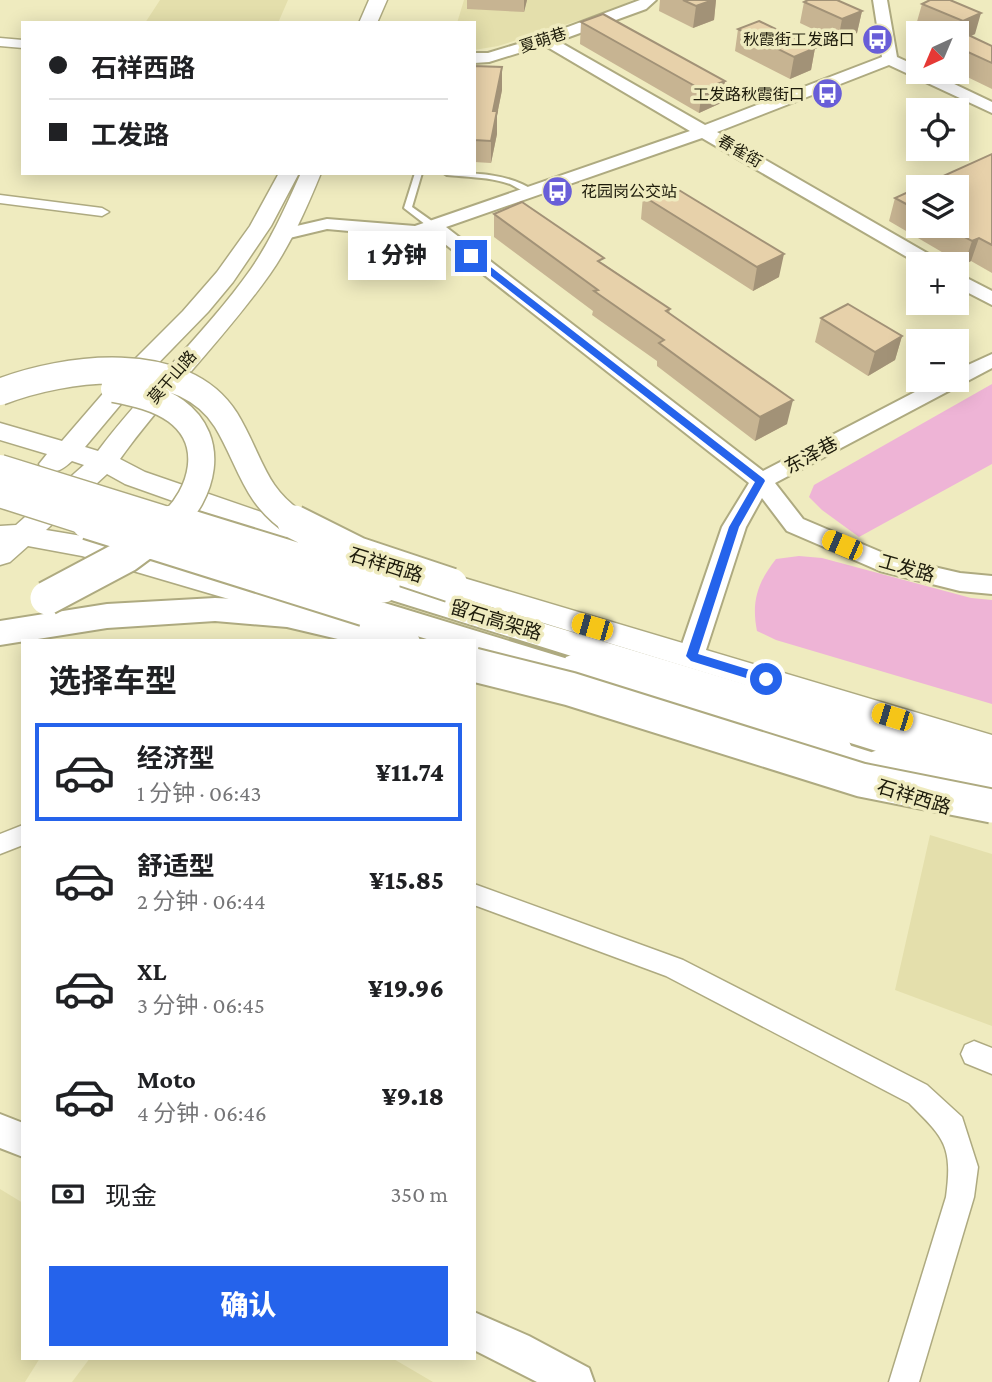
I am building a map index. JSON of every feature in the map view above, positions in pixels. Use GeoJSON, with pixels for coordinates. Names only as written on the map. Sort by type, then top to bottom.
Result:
{"type":"FeatureCollection","features":[{"type":"Feature","properties":{"kind":"highway"},"geometry":{"type":"LineString","coordinates":[[0,394],[51,377],[105,371],[162,378],[186,386],[221,412],[252,477],[271,503],[307,531],[349,549],[616,644],[786,710]]}},
{"type":"Feature","properties":{"kind":"highway"},"geometry":{"type":"LineString","coordinates":[[0,394],[110,389],[144,394],[169,407],[196,432],[201,444],[202,461],[201,476],[192,497],[178,517],[162,532],[106,567],[0,618]]}},
{"type":"Feature","properties":{"kind":"highway","name":"留石高架路"},"geometry":{"type":"LineString","coordinates":[[0,468],[992,774]]}},
{"type":"Feature","properties":{"kind":"highway","name":"留石高架路"},"geometry":{"type":"LineString","coordinates":[[0,494],[464,639]]}},
{"type":"Feature","properties":{"kind":"highway"},"geometry":{"type":"LineString","coordinates":[[0,633],[80,619],[209,608],[290,616],[376,639]]}},
{"type":"Feature","properties":{"kind":"highway","name":"留石高架路"},"geometry":{"type":"LineString","coordinates":[[476,644],[992,804]]}},
{"type":"Feature","properties":{"kind":"highway"},"geometry":{"type":"LineString","coordinates":[[476,664],[570,688],[861,780],[992,804]]}},
{"type":"Feature","properties":{"kind":"main road"},"geometry":{"type":"LineString","coordinates":[[356,21],[365,0]]}},
{"type":"Feature","properties":{"kind":"main road"},"geometry":{"type":"LineString","coordinates":[[369,21],[378,0]]}},
{"type":"Feature","properties":{"kind":"main road","name":"莫干山路"},"geometry":{"type":"LineString","coordinates":[[0,507],[68,451],[126,382],[201,306],[237,259],[279,194],[288,175]]}},
{"type":"Feature","properties":{"kind":"main road","name":"莫干山路"},"geometry":{"type":"LineString","coordinates":[[7,541],[104,462],[131,425],[261,271],[296,208],[310,175]]}},
{"type":"Feature","properties":{"kind":"main road","name":"石祥西路"},"geometry":{"type":"LineString","coordinates":[[0,431],[104,462],[135,478],[368,560],[992,748]]}},
{"type":"Feature","properties":{"kind":"main road"},"geometry":{"type":"LineString","coordinates":[[7,541],[82,546],[402,639]]}},
{"type":"Feature","properties":{"kind":"main road"},"geometry":{"type":"LineString","coordinates":[[992,774],[370,592],[992,795]]}},
{"type":"Feature","properties":{"kind":"main road","name":"石祥西路"},"geometry":{"type":"LineString","coordinates":[[476,665],[992,822]]}},
{"type":"Feature","properties":{"kind":"street","name":"夏萌巷"},"geometry":{"type":"LineString","coordinates":[[476,58],[489,57],[545,40],[641,6],[649,0]]}},
{"type":"Feature","properties":{"kind":"street"},"geometry":{"type":"LineString","coordinates":[[880,0],[890,59]]}},
{"type":"Feature","properties":{"kind":"street","name":"春雀街"},"geometry":{"type":"LineString","coordinates":[[545,40],[912,252]]}},
{"type":"Feature","properties":{"kind":"street"},"geometry":{"type":"LineString","coordinates":[[0,42],[21,44]]}},
{"type":"Feature","properties":{"kind":"street"},"geometry":{"type":"LineString","coordinates":[[281,235],[327,224],[416,232],[705,131],[890,59],[992,108]]}},
{"type":"Feature","properties":{"kind":"street"},"geometry":{"type":"LineString","coordinates":[[0,199],[102,212]]}},
{"type":"Feature","properties":{"kind":"street"},"geometry":{"type":"LineString","coordinates":[[296,208],[327,224]]}},
{"type":"Feature","properties":{"kind":"street","name":"工发路"},"geometry":{"type":"LineString","coordinates":[[433,226],[761,481],[794,525],[889,565],[960,582],[992,585]]}},
{"type":"Feature","properties":{"kind":"street"},"geometry":{"type":"LineString","coordinates":[[969,286],[992,299]]}},
{"type":"Feature","properties":{"kind":"street","name":"东泽巷"},"geometry":{"type":"LineString","coordinates":[[969,372],[992,360]]}},
{"type":"Feature","properties":{"kind":"street","name":"东泽巷"},"geometry":{"type":"LineString","coordinates":[[691,656],[734,527],[761,481],[931,392]]}},
{"type":"Feature","properties":{"kind":"street"},"geometry":{"type":"LineString","coordinates":[[0,844],[21,836]]}},
{"type":"Feature","properties":{"kind":"street"},"geometry":{"type":"LineString","coordinates":[[476,895],[674,968],[918,1094],[952,1127],[964,1167],[960,1197],[904,1382]]}},
{"type":"Feature","properties":{"kind":"street"},"geometry":{"type":"LineString","coordinates":[[0,1131],[21,1139]]}},
{"type":"Feature","properties":{"kind":"street"},"geometry":{"type":"LineString","coordinates":[[476,1332],[516,1349],[569,1381]]}},
{"type":"Feature","properties":{"kind":"lane"},"geometry":{"type":"LineString","coordinates":[[418,175],[408,208],[433,226]]}},
{"type":"Feature","properties":{"kind":"lane"},"geometry":{"type":"LineString","coordinates":[[476,175],[509,180],[532,192]]}},
{"type":"Feature","properties":{"kind":"shaded area"},"geometry":{"type":"Polygon","coordinates":[[[160,0],[288,0],[279,21],[146,21],[160,0]]]}},
{"type":"Feature","properties":{"kind":"shaded area"},"geometry":{"type":"Polygon","coordinates":[[[464,0],[633,0],[615,9],[498,46],[476,50],[476,21],[458,21],[464,0]]]}},
{"type":"Feature","properties":{"kind":"shaded area"},"geometry":{"type":"Polygon","coordinates":[[[992,384],[992,464],[859,537],[809,497],[814,485],[992,384]]]}},
{"type":"Feature","properties":{"kind":"shaded area"},"geometry":{"type":"Polygon","coordinates":[[[799,556],[822,558],[971,598],[992,600],[992,704],[776,640],[757,631],[755,610],[760,584],[776,559],[799,556]]]}},
{"type":"Feature","properties":{"kind":"shaded area"},"geometry":{"type":"Polygon","coordinates":[[[930,835],[992,854],[992,1026],[895,990],[930,835]]]}},
{"type":"Feature","properties":{"kind":"shaded area"},"geometry":{"type":"Polygon","coordinates":[[[0,1189],[21,1202],[21,1360],[39,1360],[25,1382],[0,1382],[0,1189]]]}},
{"type":"Feature","properties":{"kind":"shaded area"},"geometry":{"type":"Polygon","coordinates":[[[88,1360],[395,1360],[433,1382],[72,1382],[88,1360]]]}},
{"type":"Feature","properties":{"kind":"building"},"geometry":{"type":"Polygon","coordinates":[[[683,0],[713,0],[696,6],[683,0]]]}},
{"type":"Feature","properties":{"kind":"building"},"geometry":{"type":"Polygon","coordinates":[[[837,0],[862,11],[842,19],[804,2],[837,0]]]}},
{"type":"Feature","properties":{"kind":"building"},"geometry":{"type":"Polygon","coordinates":[[[930,0],[950,0],[981,13],[963,21],[922,4],[930,0]]]}},
{"type":"Feature","properties":{"kind":"building"},"geometry":{"type":"Polygon","coordinates":[[[603,14],[725,81],[702,90],[581,22],[603,14]]]}},
{"type":"Feature","properties":{"kind":"building"},"geometry":{"type":"Polygon","coordinates":[[[759,21],[815,48],[794,57],[738,29],[759,21]]]}},
{"type":"Feature","properties":{"kind":"building"},"geometry":{"type":"Polygon","coordinates":[[[970,36],[992,46],[992,63],[970,53],[970,36]]]}},
{"type":"Feature","properties":{"kind":"building"},"geometry":{"type":"Polygon","coordinates":[[[476,66],[502,67],[493,111],[497,111],[491,141],[476,140],[476,66]]]}},
{"type":"Feature","properties":{"kind":"building"},"geometry":{"type":"Polygon","coordinates":[[[992,154],[992,245],[979,238],[972,241],[966,238],[969,238],[969,175],[946,175],[992,154]]]}},
{"type":"Feature","properties":{"kind":"building"},"geometry":{"type":"Polygon","coordinates":[[[669,184],[784,254],[757,267],[643,196],[669,184]]]}},
{"type":"Feature","properties":{"kind":"building"},"geometry":{"type":"Polygon","coordinates":[[[906,193],[906,204],[895,198],[906,193]]]}},
{"type":"Feature","properties":{"kind":"building"},"geometry":{"type":"Polygon","coordinates":[[[522,202],[604,258],[598,261],[670,309],[666,311],[793,400],[760,417],[659,343],[664,340],[594,291],[598,290],[494,214],[522,202]]]}},
{"type":"Feature","properties":{"kind":"building"},"geometry":{"type":"Polygon","coordinates":[[[848,304],[902,336],[875,352],[821,318],[848,304]]]}},
{"type":"Feature","properties":{"kind":"place","name":"秋霞街工发路口"},"geometry":{"type":"Point","coordinates":[878,39]}},
{"type":"Feature","properties":{"kind":"place","name":"工发路秋霞街口"},"geometry":{"type":"Point","coordinates":[828,94]}},
{"type":"Feature","properties":{"kind":"place","name":"花园岗公交站"},"geometry":{"type":"Point","coordinates":[558,191]}},
{"type":"Feature","properties":{"kind":"route"},"geometry":{"type":"LineString","coordinates":[[471,256],[761,481],[734,527],[691,656],[766,679]]}}]}
